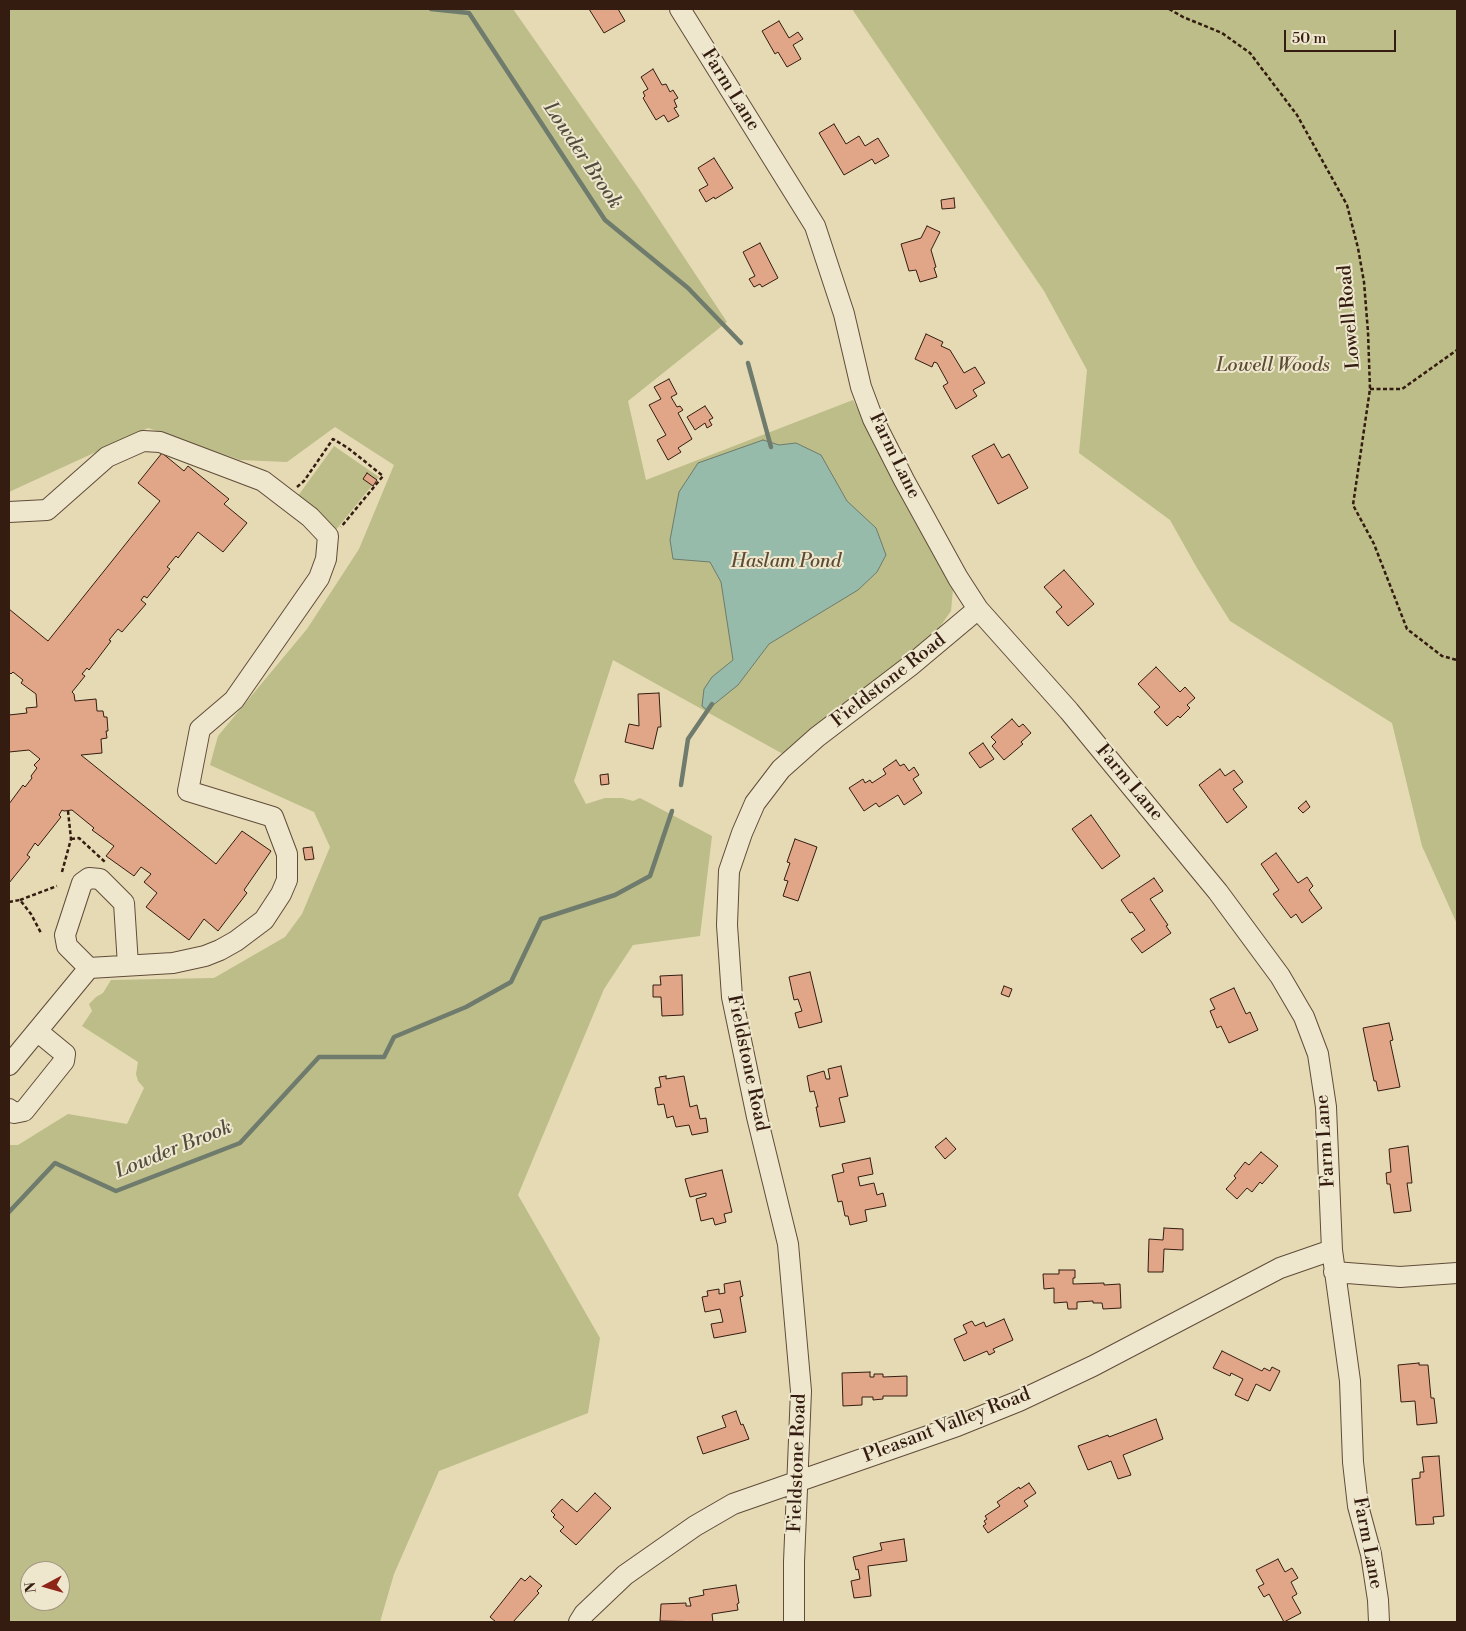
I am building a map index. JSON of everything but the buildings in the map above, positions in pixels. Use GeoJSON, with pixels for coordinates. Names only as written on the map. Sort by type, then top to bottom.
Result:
{"type":"FeatureCollection","features":[{"type":"Feature","properties":{"kind":"street","name":"Farm Lane"},"geometry":{"type":"LineString","coordinates":[[680,9],[815,226],[844,314],[861,388],[904,480],[958,578],[978,609],[1069,711],[1218,892],[1280,976],[1304,1017],[1318,1054],[1326,1107],[1332,1250],[1350,1381],[1353,1462],[1358,1506],[1372,1554],[1380,1622]]}},
{"type":"Feature","properties":{"kind":"street"},"geometry":{"type":"LineString","coordinates":[[9,512],[47,510],[107,456],[143,441],[160,442],[263,482],[310,517],[328,536],[326,559],[319,578],[234,700],[200,729],[188,791],[273,817],[288,861],[287,880],[281,894],[264,920],[236,941],[205,956],[173,963],[89,968],[9,1065]]}},
{"type":"Feature","properties":{"kind":"street","name":"Fieldstone Road"},"geometry":{"type":"LineString","coordinates":[[794,1622],[794,1562],[801,1391],[788,1244],[757,1117],[732,997],[727,925],[729,871],[755,803],[780,769],[817,737],[910,666],[978,609]]}},
{"type":"Feature","properties":{"kind":"street"},"geometry":{"type":"LineString","coordinates":[[89,968],[67,946],[66,935],[82,883],[89,878],[100,879],[124,903],[128,965]]}},
{"type":"Feature","properties":{"kind":"street"},"geometry":{"type":"LineString","coordinates":[[9,1110],[14,1113],[24,1111],[64,1061],[65,1054],[37,1031]]}},
{"type":"Feature","properties":{"kind":"street","name":"Pleasant Valley Road"},"geometry":{"type":"LineString","coordinates":[[579,1622],[584,1614],[625,1575],[695,1526],[733,1504],[957,1426],[1020,1401],[1093,1366],[1280,1268],[1332,1250]]}},
{"type":"Feature","properties":{"kind":"street"},"geometry":{"type":"LineString","coordinates":[[1334,1272],[1400,1277],[1457,1273]]}},
{"type":"Feature","properties":{"kind":"path","name":"Lowell Road"},"geometry":{"type":"LineString","coordinates":[[1169,9],[1222,33],[1250,53],[1297,115],[1347,205],[1364,282],[1370,389],[1353,505],[1374,544],[1407,628],[1442,656],[1457,660]]}},
{"type":"Feature","properties":{"kind":"path"},"geometry":{"type":"LineString","coordinates":[[1370,389],[1402,389],[1457,350]]}},
{"type":"Feature","properties":{"kind":"path"},"geometry":{"type":"LineString","coordinates":[[284,497],[304,481],[333,439],[348,448],[383,476],[337,532],[328,536]]}},
{"type":"Feature","properties":{"kind":"path"},"geometry":{"type":"LineString","coordinates":[[62,872],[71,839],[68,811]]}},
{"type":"Feature","properties":{"kind":"path"},"geometry":{"type":"LineString","coordinates":[[71,839],[78,838],[108,864]]}},
{"type":"Feature","properties":{"kind":"path"},"geometry":{"type":"LineString","coordinates":[[9,902],[20,900],[57,886]]}},
{"type":"Feature","properties":{"kind":"path"},"geometry":{"type":"LineString","coordinates":[[20,900],[41,933]]}},
{"type":"Feature","properties":{"kind":"green space","name":"Haslam Pond"},"geometry":{"type":"Polygon","coordinates":[[[9,9],[513,9],[639,189],[727,322],[628,401],[646,480],[853,400],[953,589],[951,611],[932,638],[783,754],[613,660],[574,781],[586,804],[605,798],[622,798],[633,801],[640,798],[712,836],[700,936],[633,945],[604,989],[518,1195],[600,1338],[588,1413],[439,1471],[394,1574],[380,1622],[9,1622],[9,1145],[18,1145],[68,1114],[127,1124],[144,1088],[138,1081],[136,1074],[138,1062],[82,1026],[92,1011],[89,1004],[103,993],[111,980],[214,978],[285,937],[302,914],[330,847],[314,812],[210,765],[218,736],[307,629],[359,549],[394,465],[335,427],[287,462],[240,460],[148,428],[9,492],[9,9]]]}},
{"type":"Feature","properties":{"kind":"green space","name":"Lowell Woods"},"geometry":{"type":"Polygon","coordinates":[[[852,9],[1457,9],[1457,924],[1422,846],[1392,723],[1230,621],[1170,520],[1079,453],[1087,370],[1044,291],[852,9]]]}},
{"type":"Feature","properties":{"kind":"green space"},"geometry":{"type":"Polygon","coordinates":[[[334,446],[379,477],[335,531],[295,500],[334,446]]]}},
{"type":"Feature","properties":{"kind":"shaded area"},"geometry":{"type":"Polygon","coordinates":[[[763,440],[779,445],[796,443],[821,455],[847,501],[876,528],[886,555],[877,572],[858,590],[769,644],[738,685],[707,710],[702,706],[704,689],[712,677],[733,660],[721,582],[710,562],[673,559],[670,540],[679,492],[698,463],[763,440]]]}},
{"type":"Feature","properties":{"kind":"waterway","name":"Lowder Brook"},"geometry":{"type":"LineString","coordinates":[[431,9],[469,13],[605,220],[688,288],[741,343]]}},
{"type":"Feature","properties":{"kind":"waterway","name":"Lowder Brook"},"geometry":{"type":"LineString","coordinates":[[748,363],[771,447]]}},
{"type":"Feature","properties":{"kind":"waterway","name":"Lowder Brook"},"geometry":{"type":"LineString","coordinates":[[681,785],[688,739],[712,704]]}},
{"type":"Feature","properties":{"kind":"waterway","name":"Lowder Brook"},"geometry":{"type":"LineString","coordinates":[[9,1212],[55,1163],[116,1191],[240,1143],[319,1057],[384,1057],[394,1037],[466,1007],[511,982],[541,919],[615,895],[650,876],[672,811]]}}]}
